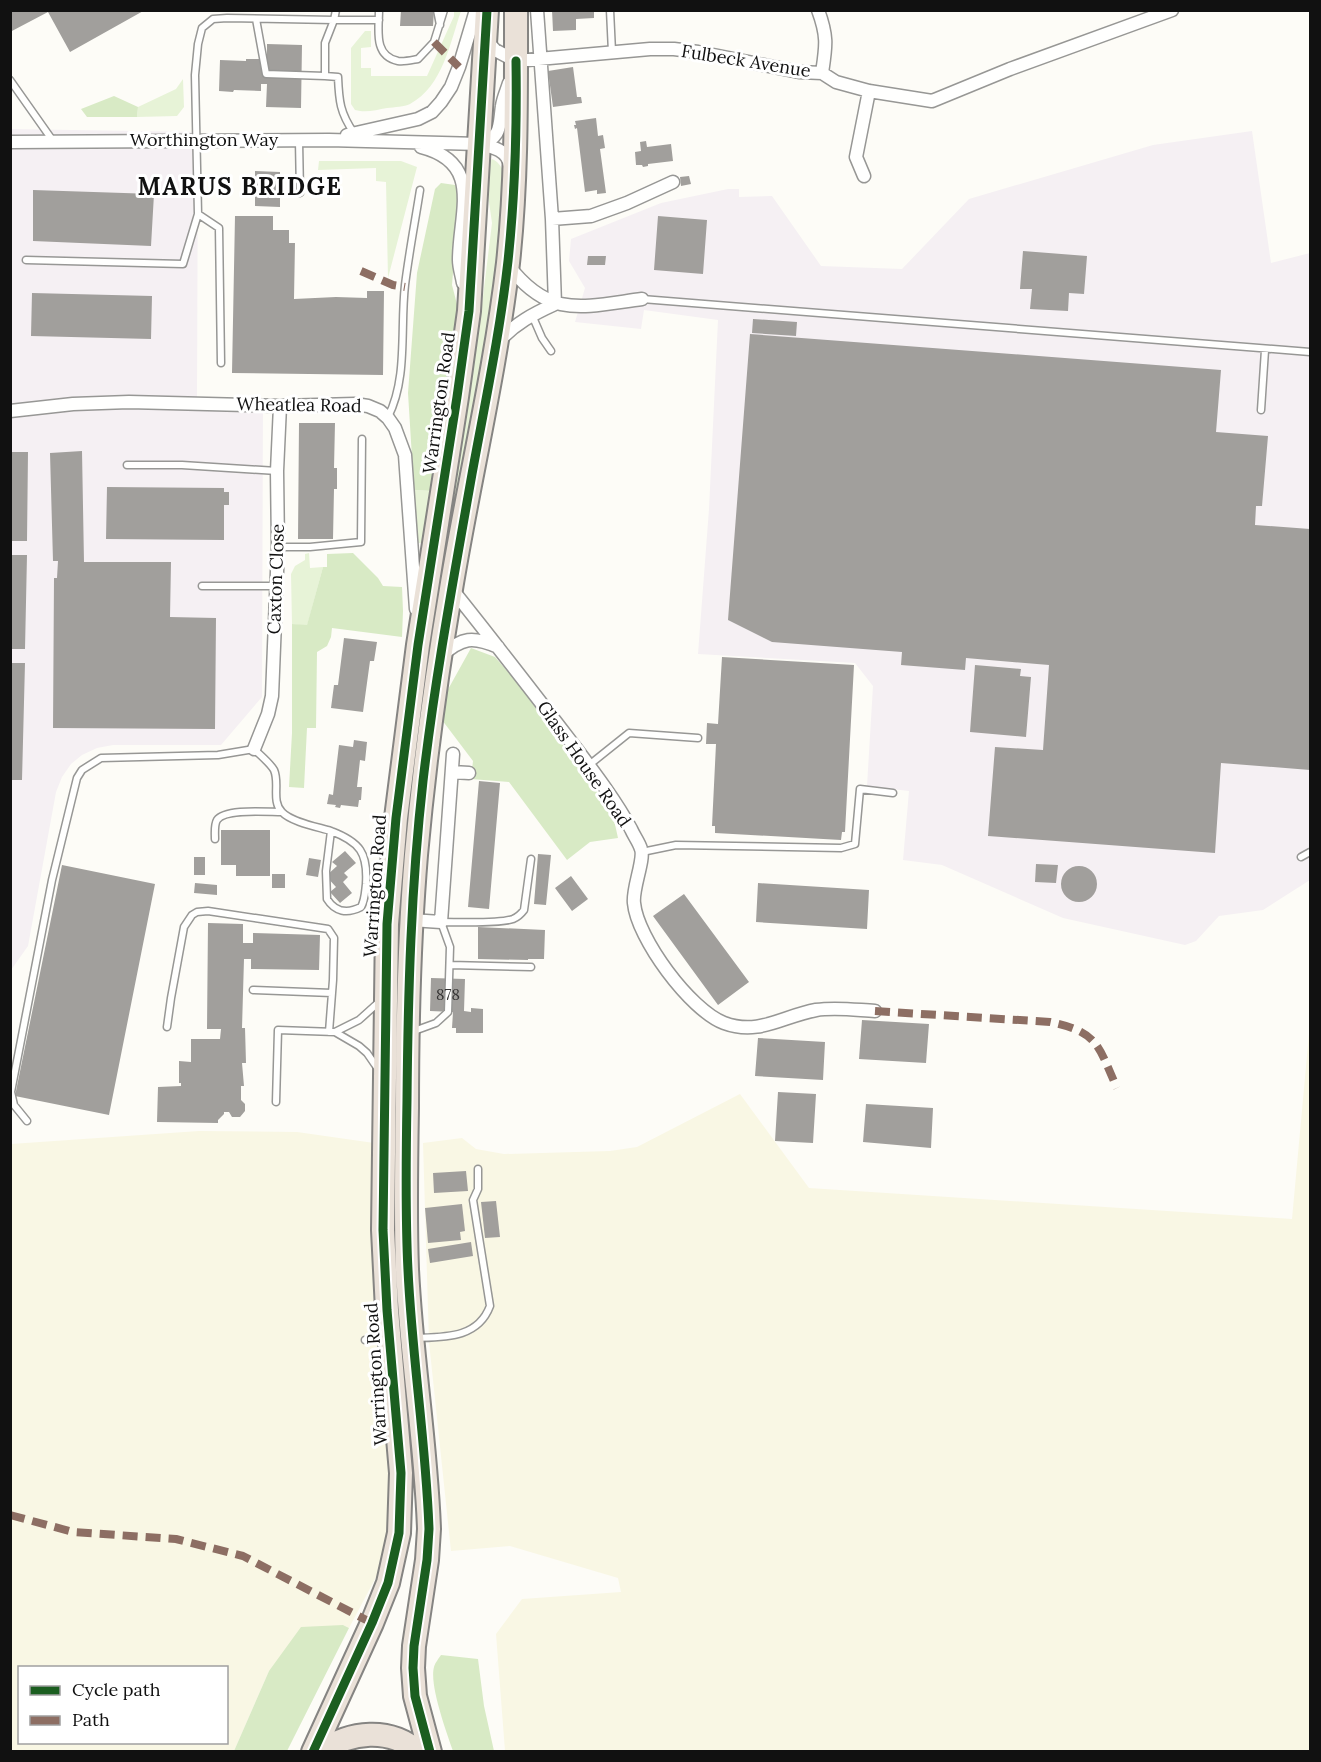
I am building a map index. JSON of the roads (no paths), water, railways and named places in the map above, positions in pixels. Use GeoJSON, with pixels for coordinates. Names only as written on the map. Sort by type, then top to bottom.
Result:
{"type":"FeatureCollection","features":[{"type":"Feature","properties":{"kind":"highway","name":"Warrington Road"},"geometry":{"type":"LineString","coordinates":[[313,1752],[388,1583],[399,1533],[401,1473],[383,1230],[387,924],[396,818],[418,645],[469,311],[487,10]]}},
{"type":"Feature","properties":{"kind":"highway"},"geometry":{"type":"LineString","coordinates":[[430,1752],[413,1682],[414,1646],[427,1560],[429,1529],[407,1269],[407,1033],[411,920],[423,782],[441,656],[451,588],[497,343],[507,264],[516,118],[516,10]]}},
{"type":"Feature","properties":{"kind":"highway"},"geometry":{"type":"LineString","coordinates":[[321,1752],[347,1737],[376,1734],[402,1742],[418,1752]]}},
{"type":"Feature","properties":{"kind":"street"},"geometry":{"type":"LineString","coordinates":[[329,140],[418,119],[432,112],[451,87],[476,10]]}},
{"type":"Feature","properties":{"kind":"street"},"geometry":{"type":"LineString","coordinates":[[537,10],[552,219],[555,304]]}},
{"type":"Feature","properties":{"kind":"street"},"geometry":{"type":"LineString","coordinates":[[818,10],[825,27],[826,41],[822,73]]}},
{"type":"Feature","properties":{"kind":"street","name":"Fulbeck Avenue"},"geometry":{"type":"LineString","coordinates":[[516,61],[650,49],[674,49],[799,72],[822,73],[836,82],[869,91],[932,101],[1010,69],[1158,13],[1172,10]]}},
{"type":"Feature","properties":{"kind":"street"},"geometry":{"type":"LineString","coordinates":[[479,144],[491,141],[498,130],[502,105],[516,61],[495,50],[486,40]]}},
{"type":"Feature","properties":{"kind":"street"},"geometry":{"type":"LineString","coordinates":[[864,176],[856,157],[869,91]]}},
{"type":"Feature","properties":{"kind":"street","name":"Worthington Way"},"geometry":{"type":"LineString","coordinates":[[10,141],[329,140],[479,144],[495,148],[510,161],[513,185]]}},
{"type":"Feature","properties":{"kind":"street","name":"Worthington Way"},"geometry":{"type":"LineString","coordinates":[[397,141],[438,151],[450,159],[460,173],[464,201],[459,262],[469,311]]}},
{"type":"Feature","properties":{"kind":"street"},"geometry":{"type":"LineString","coordinates":[[552,219],[591,216],[673,182]]}},
{"type":"Feature","properties":{"kind":"street"},"geometry":{"type":"LineString","coordinates":[[507,264],[528,288],[555,304],[585,307],[642,299]]}},
{"type":"Feature","properties":{"kind":"street"},"geometry":{"type":"LineString","coordinates":[[497,343],[511,328],[532,314],[555,304]]}},
{"type":"Feature","properties":{"kind":"street","name":"Wheatlea Road"},"geometry":{"type":"LineString","coordinates":[[10,411],[73,404],[129,402],[280,406],[355,404],[380,411],[388,418],[398,434],[405,455],[418,645]]}},
{"type":"Feature","properties":{"kind":"street","name":"Caxton Close"},"geometry":{"type":"LineString","coordinates":[[254,749],[268,714],[272,696],[278,547],[277,471],[280,406]]}},
{"type":"Feature","properties":{"kind":"street","name":"Glass House Road"},"geometry":{"type":"LineString","coordinates":[[451,588],[589,765],[619,807],[642,852]]}},
{"type":"Feature","properties":{"kind":"street"},"geometry":{"type":"LineString","coordinates":[[441,656],[453,645],[464,640],[475,640],[499,648]]}},
{"type":"Feature","properties":{"kind":"street"},"geometry":{"type":"LineString","coordinates":[[411,920],[441,922],[453,754]]}},
{"type":"Feature","properties":{"kind":"street"},"geometry":{"type":"LineString","coordinates":[[452,772],[469,773]]}},
{"type":"Feature","properties":{"kind":"street"},"geometry":{"type":"LineString","coordinates":[[642,852],[633,901],[642,933],[678,984],[707,1014],[728,1024],[749,1028],[778,1023],[815,1010],[875,1011]]}},
{"type":"Feature","properties":{"kind":"lane"},"geometry":{"type":"LineString","coordinates":[[325,76],[326,43],[336,10]]}},
{"type":"Feature","properties":{"kind":"lane"},"geometry":{"type":"LineString","coordinates":[[379,10],[379,46],[385,55],[398,61],[418,59],[434,42],[444,10]]}},
{"type":"Feature","properties":{"kind":"lane"},"geometry":{"type":"LineString","coordinates":[[437,10],[440,27]]}},
{"type":"Feature","properties":{"kind":"lane"},"geometry":{"type":"LineString","coordinates":[[610,10],[612,52]]}},
{"type":"Feature","properties":{"kind":"lane"},"geometry":{"type":"LineString","coordinates":[[26,260],[183,264],[198,214],[195,75],[198,44],[202,28],[213,19],[379,20]]}},
{"type":"Feature","properties":{"kind":"lane"},"geometry":{"type":"LineString","coordinates":[[256,19],[266,74],[338,77],[339,102],[346,122],[354,134]]}},
{"type":"Feature","properties":{"kind":"lane"},"geometry":{"type":"LineString","coordinates":[[10,80],[53,142]]}},
{"type":"Feature","properties":{"kind":"lane"},"geometry":{"type":"LineString","coordinates":[[299,140],[300,193]]}},
{"type":"Feature","properties":{"kind":"lane"},"geometry":{"type":"LineString","coordinates":[[388,418],[394,406],[398,388],[403,345],[405,287],[420,190]]}},
{"type":"Feature","properties":{"kind":"lane"},"geometry":{"type":"LineString","coordinates":[[198,214],[219,228],[221,363]]}},
{"type":"Feature","properties":{"kind":"lane"},"geometry":{"type":"LineString","coordinates":[[642,299],[1311,352]]}},
{"type":"Feature","properties":{"kind":"lane"},"geometry":{"type":"LineString","coordinates":[[532,314],[542,338],[551,351]]}},
{"type":"Feature","properties":{"kind":"lane"},"geometry":{"type":"LineString","coordinates":[[1261,410],[1265,350]]}},
{"type":"Feature","properties":{"kind":"lane"},"geometry":{"type":"LineString","coordinates":[[278,547],[310,547],[361,542],[362,439]]}},
{"type":"Feature","properties":{"kind":"lane"},"geometry":{"type":"LineString","coordinates":[[127,465],[182,465],[277,471]]}},
{"type":"Feature","properties":{"kind":"lane"},"geometry":{"type":"LineString","coordinates":[[202,586],[276,586]]}},
{"type":"Feature","properties":{"kind":"lane"},"geometry":{"type":"LineString","coordinates":[[589,765],[628,733],[698,738]]}},
{"type":"Feature","properties":{"kind":"lane"},"geometry":{"type":"LineString","coordinates":[[27,1121],[14,1105],[12,1092],[52,880],[82,770],[101,758],[218,755],[254,749],[274,770],[276,804],[282,812],[298,821],[331,831],[354,843],[360,849],[365,858],[367,871],[365,897],[361,907],[356,910],[338,910],[327,898],[326,872],[331,831]]}},
{"type":"Feature","properties":{"kind":"lane"},"geometry":{"type":"LineString","coordinates":[[642,852],[676,845],[840,848],[855,844],[860,789],[893,793]]}},
{"type":"Feature","properties":{"kind":"lane"},"geometry":{"type":"LineString","coordinates":[[215,839],[215,824],[219,817],[225,814],[282,812]]}},
{"type":"Feature","properties":{"kind":"lane"},"geometry":{"type":"LineString","coordinates":[[1301,857],[1311,852]]}},
{"type":"Feature","properties":{"kind":"lane"},"geometry":{"type":"LineString","coordinates":[[407,1033],[436,1023],[448,1012],[450,947],[441,922],[501,921],[514,919],[520,915],[524,910],[531,860]]}},
{"type":"Feature","properties":{"kind":"lane"},"geometry":{"type":"LineString","coordinates":[[167,1027],[184,927],[192,915],[202,911],[328,929],[334,938],[332,1032]]}},
{"type":"Feature","properties":{"kind":"lane"},"geometry":{"type":"LineString","coordinates":[[450,965],[531,967]]}},
{"type":"Feature","properties":{"kind":"lane"},"geometry":{"type":"LineString","coordinates":[[253,990],[332,993]]}},
{"type":"Feature","properties":{"kind":"lane"},"geometry":{"type":"LineString","coordinates":[[332,1032],[366,1015],[385,996]]}},
{"type":"Feature","properties":{"kind":"lane"},"geometry":{"type":"LineString","coordinates":[[276,1102],[278,1030],[332,1032],[352,1041],[367,1053],[384,1079]]}},
{"type":"Feature","properties":{"kind":"lane"},"geometry":{"type":"LineString","coordinates":[[365,1340],[448,1338],[475,1327],[486,1317],[490,1306],[473,1200],[478,1189],[478,1169]]}},
{"type":"Feature","properties":{"kind":"district","name":"MARUS BRIDGE"},"geometry":{"type":"Point","coordinates":[240,187]}}]}
